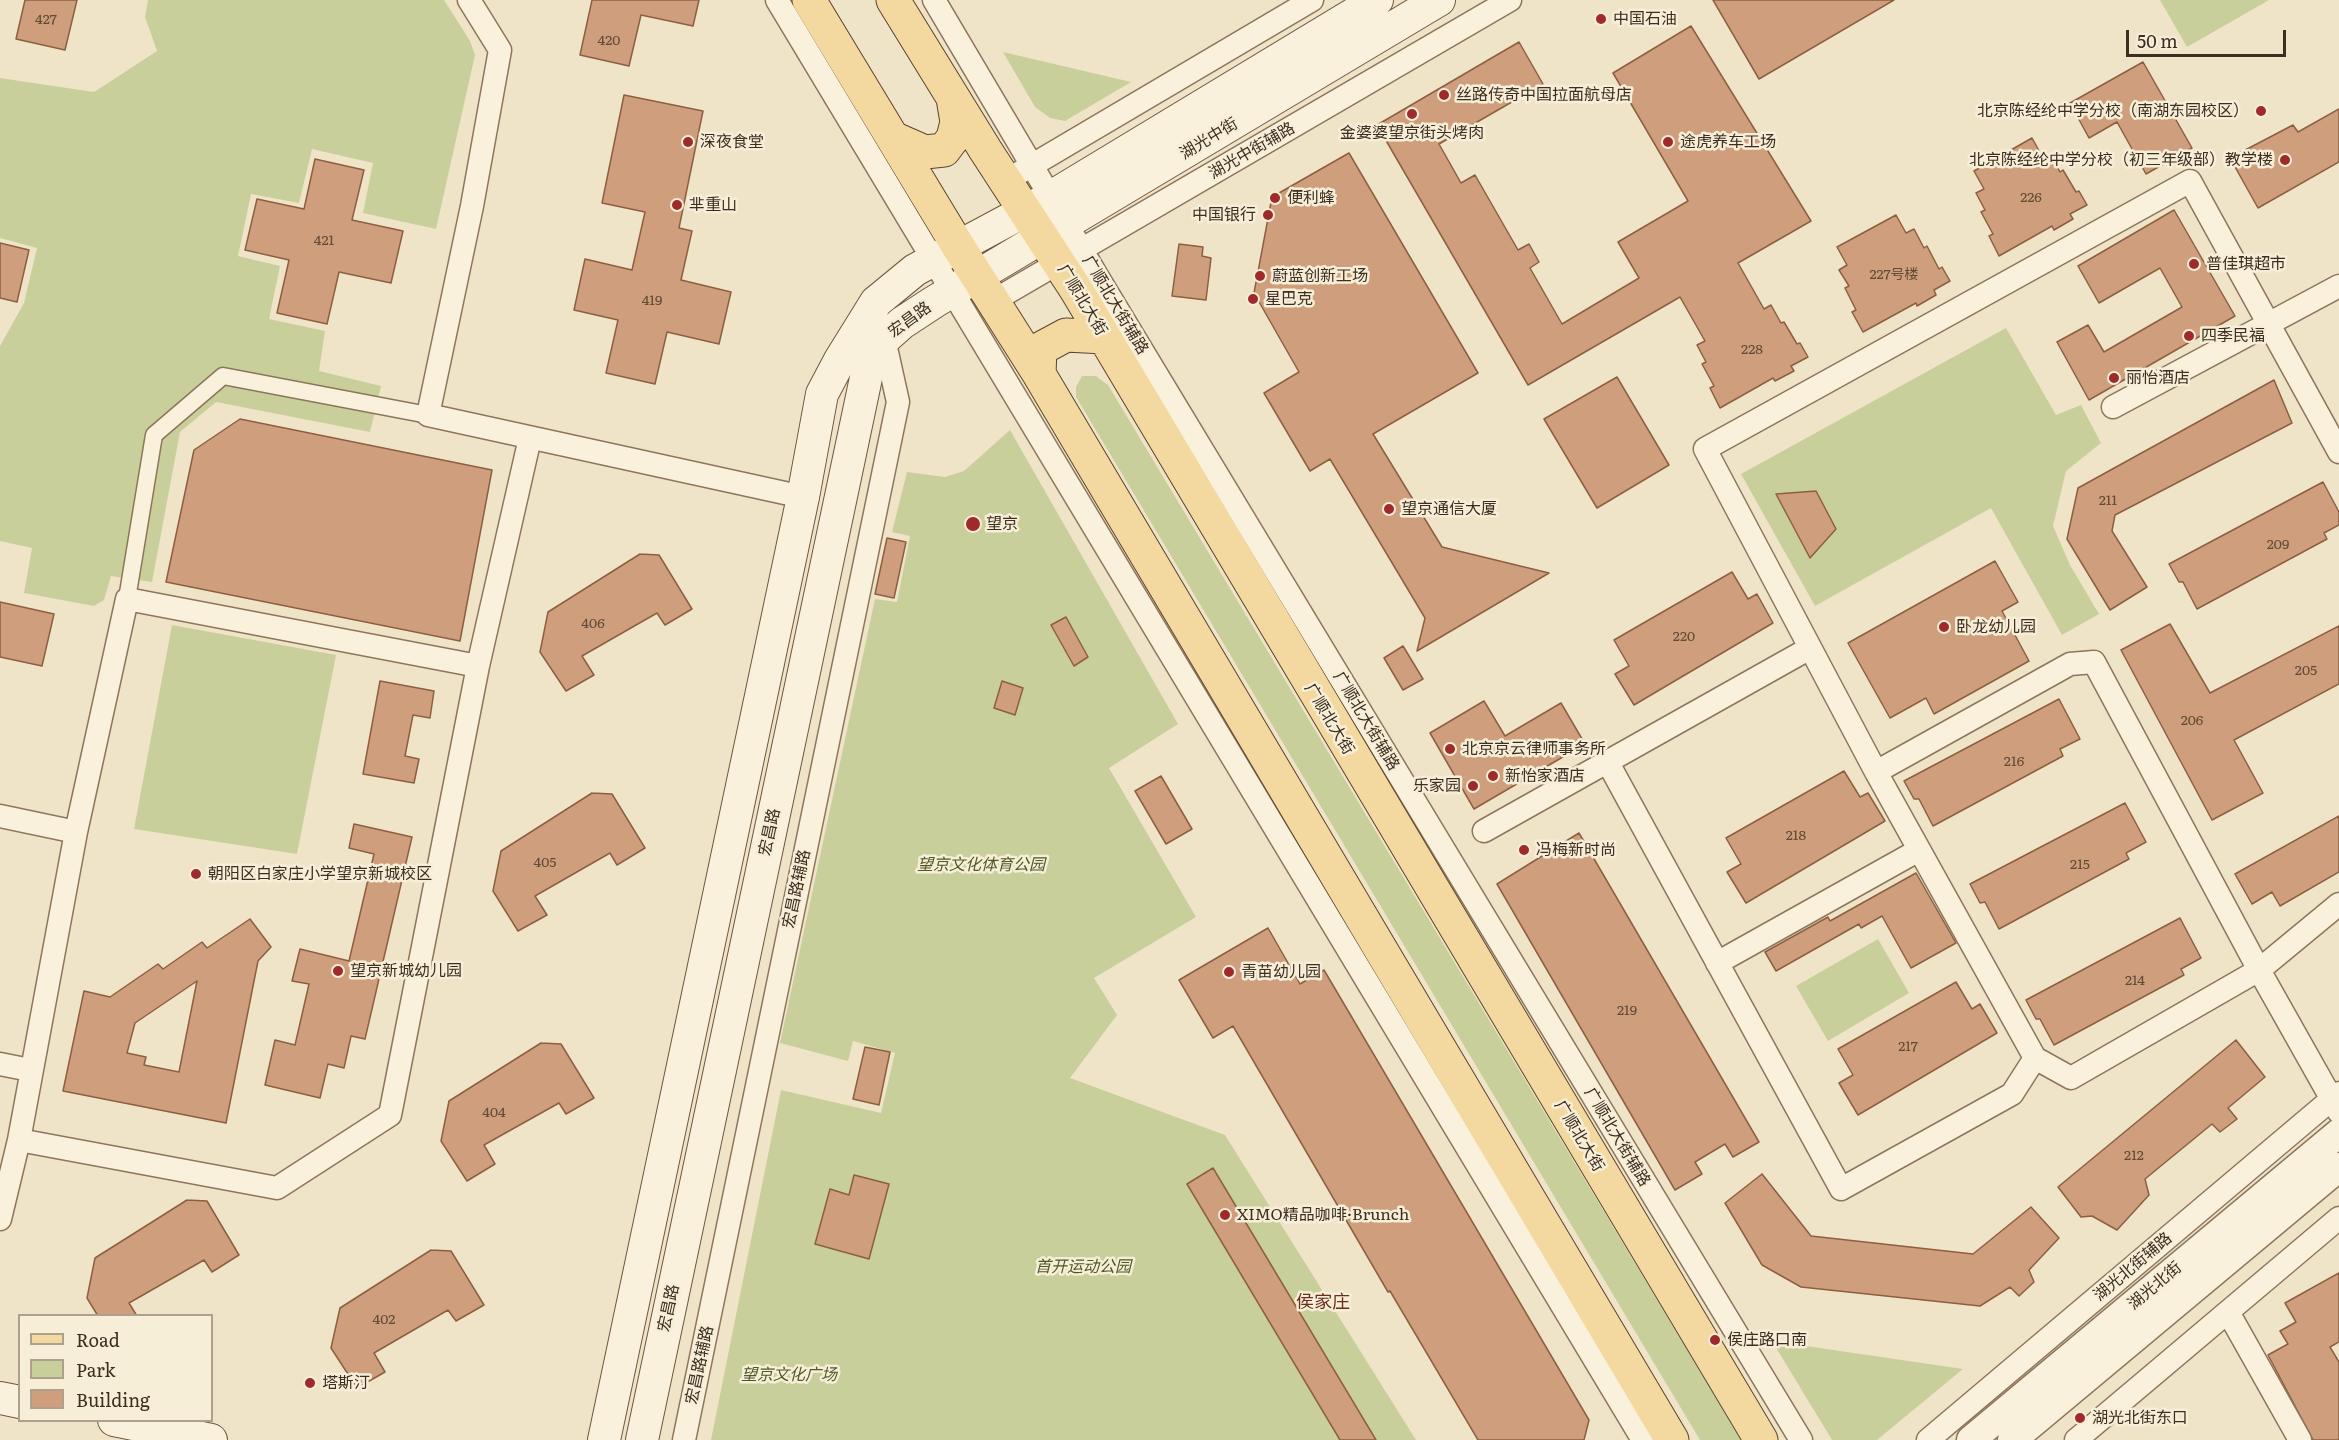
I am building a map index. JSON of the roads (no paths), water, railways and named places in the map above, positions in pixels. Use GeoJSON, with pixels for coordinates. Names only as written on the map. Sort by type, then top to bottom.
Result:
{"type":"FeatureCollection","features":[{"type":"Feature","properties":{"kind":"main road"},"geometry":{"type":"LineString","coordinates":[[809,0],[893,138],[936,259],[975,289],[1039,374],[1672,1440]]}},
{"type":"Feature","properties":{"kind":"main road","name":"广顺北大街"},"geometry":{"type":"LineString","coordinates":[[893,0],[953,98],[1019,173],[1055,230],[1104,338],[1756,1435]]}},
{"type":"Feature","properties":{"kind":"main road","name":"湖光中街"},"geometry":{"type":"LineString","coordinates":[[975,289],[1377,0]]}},
{"type":"Feature","properties":{"kind":"main road","name":"湖光中街"},"geometry":{"type":"LineString","coordinates":[[936,259],[1055,230],[1439,0]]}},
{"type":"Feature","properties":{"kind":"main road"},"geometry":{"type":"LineString","coordinates":[[893,138],[925,152],[944,150],[952,138],[957,122],[953,98]]}},
{"type":"Feature","properties":{"kind":"main road","name":"宏昌路"},"geometry":{"type":"LineString","coordinates":[[603,1440],[803,497],[822,394],[858,329],[876,302],[936,259]]}},
{"type":"Feature","properties":{"kind":"main road","name":"宏昌路"},"geometry":{"type":"LineString","coordinates":[[642,1440],[867,373],[884,339],[902,323],[975,289]]}},
{"type":"Feature","properties":{"kind":"main road"},"geometry":{"type":"LineString","coordinates":[[1039,374],[1040,349],[1066,335],[1104,338]]}},
{"type":"Feature","properties":{"kind":"main road"},"geometry":{"type":"LineString","coordinates":[[0,1398],[18,1402]]}},
{"type":"Feature","properties":{"kind":"main road"},"geometry":{"type":"LineString","coordinates":[[124,1422],[211,1440]]}},
{"type":"Feature","properties":{"kind":"street"},"geometry":{"type":"LineString","coordinates":[[428,415],[472,206],[500,50],[469,0]]}},
{"type":"Feature","properties":{"kind":"street"},"geometry":{"type":"LineString","coordinates":[[777,0],[936,259]]}},
{"type":"Feature","properties":{"kind":"street"},"geometry":{"type":"LineString","coordinates":[[934,0],[1019,173],[1312,0]]}},
{"type":"Feature","properties":{"kind":"street","name":"湖光中街辅路"},"geometry":{"type":"LineString","coordinates":[[1055,230],[1510,0]]}},
{"type":"Feature","properties":{"kind":"street"},"geometry":{"type":"LineString","coordinates":[[2339,452],[2190,181],[1705,449],[1876,772],[2035,1058],[2072,1078],[2259,970],[2339,904]]}},
{"type":"Feature","properties":{"kind":"street","name":"广顺北大街辅路"},"geometry":{"type":"LineString","coordinates":[[1055,230],[1801,1440]]}},
{"type":"Feature","properties":{"kind":"street"},"geometry":{"type":"LineString","coordinates":[[2113,407],[2339,286]]}},
{"type":"Feature","properties":{"kind":"street"},"geometry":{"type":"LineString","coordinates":[[975,289],[1643,1440]]}},
{"type":"Feature","properties":{"kind":"street","name":"宏昌路辅路"},"geometry":{"type":"LineString","coordinates":[[684,1440],[898,402],[884,339]]}},
{"type":"Feature","properties":{"kind":"street"},"geometry":{"type":"LineString","coordinates":[[0,1219],[19,1140],[30,1070],[76,832],[127,599],[154,435],[223,375],[428,415],[803,497]]}},
{"type":"Feature","properties":{"kind":"street"},"geometry":{"type":"LineString","coordinates":[[19,1140],[277,1188],[390,1115],[478,666],[530,438]]}},
{"type":"Feature","properties":{"kind":"street"},"geometry":{"type":"LineString","coordinates":[[127,599],[478,666]]}},
{"type":"Feature","properties":{"kind":"street"},"geometry":{"type":"LineString","coordinates":[[1484,831],[1810,648]]}},
{"type":"Feature","properties":{"kind":"street"},"geometry":{"type":"LineString","coordinates":[[1876,772],[2070,664],[2094,662],[2259,970],[2336,1102]]}},
{"type":"Feature","properties":{"kind":"street"},"geometry":{"type":"LineString","coordinates":[[1607,761],[1841,1189],[2012,1094],[2035,1058]]}},
{"type":"Feature","properties":{"kind":"street"},"geometry":{"type":"LineString","coordinates":[[0,816],[76,832]]}},
{"type":"Feature","properties":{"kind":"street"},"geometry":{"type":"LineString","coordinates":[[1717,963],[1919,850]]}},
{"type":"Feature","properties":{"kind":"street"},"geometry":{"type":"LineString","coordinates":[[0,1064],[30,1070]]}},
{"type":"Feature","properties":{"kind":"street","name":"湖光北街辅路"},"geometry":{"type":"LineString","coordinates":[[1928,1440],[2336,1102]]}},
{"type":"Feature","properties":{"kind":"street","name":"湖光北街"},"geometry":{"type":"LineString","coordinates":[[1971,1440],[2339,1133]]}},
{"type":"Feature","properties":{"kind":"street","name":"湖光北街"},"geometry":{"type":"LineString","coordinates":[[2012,1440],[2339,1167]]}},
{"type":"Feature","properties":{"kind":"street"},"geometry":{"type":"LineString","coordinates":[[2076,1440],[2339,1218]]}},
{"type":"Feature","properties":{"kind":"street"},"geometry":{"type":"LineString","coordinates":[[2228,1312],[2300,1440]]}},
{"type":"Feature","properties":{"kind":"place","name":"中国石油"},"geometry":{"type":"Point","coordinates":[1601,19]}},
{"type":"Feature","properties":{"kind":"place","name":"丝路传奇中国拉面航母店"},"geometry":{"type":"Point","coordinates":[1444,95]}},
{"type":"Feature","properties":{"kind":"place","name":"北京陈经纶中学分校（南湖东园校区）"},"geometry":{"type":"Point","coordinates":[2261,111]}},
{"type":"Feature","properties":{"kind":"place","name":"金婆婆望京街头烤肉"},"geometry":{"type":"Point","coordinates":[1412,114]}},
{"type":"Feature","properties":{"kind":"place","name":"深夜食堂"},"geometry":{"type":"Point","coordinates":[688,142]}},
{"type":"Feature","properties":{"kind":"place","name":"途虎养车工场"},"geometry":{"type":"Point","coordinates":[1668,142]}},
{"type":"Feature","properties":{"kind":"place","name":"北京陈经纶中学分校（初三年级部）教学楼"},"geometry":{"type":"Point","coordinates":[2285,160]}},
{"type":"Feature","properties":{"kind":"place","name":"便利蜂"},"geometry":{"type":"Point","coordinates":[1275,198]}},
{"type":"Feature","properties":{"kind":"place","name":"芈重山"},"geometry":{"type":"Point","coordinates":[677,205]}},
{"type":"Feature","properties":{"kind":"place","name":"中国银行"},"geometry":{"type":"Point","coordinates":[1268,215]}},
{"type":"Feature","properties":{"kind":"place","name":"普佳琪超市"},"geometry":{"type":"Point","coordinates":[2194,264]}},
{"type":"Feature","properties":{"kind":"place","name":"蔚蓝创新工场"},"geometry":{"type":"Point","coordinates":[1260,276]}},
{"type":"Feature","properties":{"kind":"place","name":"星巴克"},"geometry":{"type":"Point","coordinates":[1253,299]}},
{"type":"Feature","properties":{"kind":"place","name":"四季民福"},"geometry":{"type":"Point","coordinates":[2189,336]}},
{"type":"Feature","properties":{"kind":"place","name":"丽怡酒店"},"geometry":{"type":"Point","coordinates":[2114,378]}},
{"type":"Feature","properties":{"kind":"place","name":"望京通信大厦"},"geometry":{"type":"Point","coordinates":[1389,509]}},
{"type":"Feature","properties":{"kind":"place","name":"望京"},"geometry":{"type":"Point","coordinates":[973,524]}},
{"type":"Feature","properties":{"kind":"place","name":"卧龙幼儿园"},"geometry":{"type":"Point","coordinates":[1944,627]}},
{"type":"Feature","properties":{"kind":"place","name":"北京京云律师事务所"},"geometry":{"type":"Point","coordinates":[1450,749]}},
{"type":"Feature","properties":{"kind":"place","name":"新怡家酒店"},"geometry":{"type":"Point","coordinates":[1493,776]}},
{"type":"Feature","properties":{"kind":"place","name":"乐家园"},"geometry":{"type":"Point","coordinates":[1473,786]}},
{"type":"Feature","properties":{"kind":"place","name":"冯梅新时尚"},"geometry":{"type":"Point","coordinates":[1524,850]}},
{"type":"Feature","properties":{"kind":"place","name":"朝阳区白家庄小学望京新城校区"},"geometry":{"type":"Point","coordinates":[196,874]}},
{"type":"Feature","properties":{"kind":"place","name":"望京新城幼儿园"},"geometry":{"type":"Point","coordinates":[338,971]}},
{"type":"Feature","properties":{"kind":"place","name":"青苗幼儿园"},"geometry":{"type":"Point","coordinates":[1229,972]}},
{"type":"Feature","properties":{"kind":"place","name":"XIMO精品咖啡·Brunch"},"geometry":{"type":"Point","coordinates":[1225,1215]}},
{"type":"Feature","properties":{"kind":"place","name":"侯庄路口南"},"geometry":{"type":"Point","coordinates":[1715,1340]}},
{"type":"Feature","properties":{"kind":"place","name":"塔斯汀"},"geometry":{"type":"Point","coordinates":[310,1383]}},
{"type":"Feature","properties":{"kind":"place","name":"湖光北街东口"},"geometry":{"type":"Point","coordinates":[2080,1418]}},
{"type":"Feature","properties":{"kind":"district","name":"侯家庄"},"geometry":{"type":"Point","coordinates":[1323,1303]}},
{"type":"Feature","properties":{"kind":"park label","name":"望京文化体育公园"},"geometry":{"type":"Point","coordinates":[981,865]}},
{"type":"Feature","properties":{"kind":"park label","name":"首开运动公园"},"geometry":{"type":"Point","coordinates":[1083,1267]}},
{"type":"Feature","properties":{"kind":"park label","name":"望京文化广场"},"geometry":{"type":"Point","coordinates":[789,1375]}}]}
